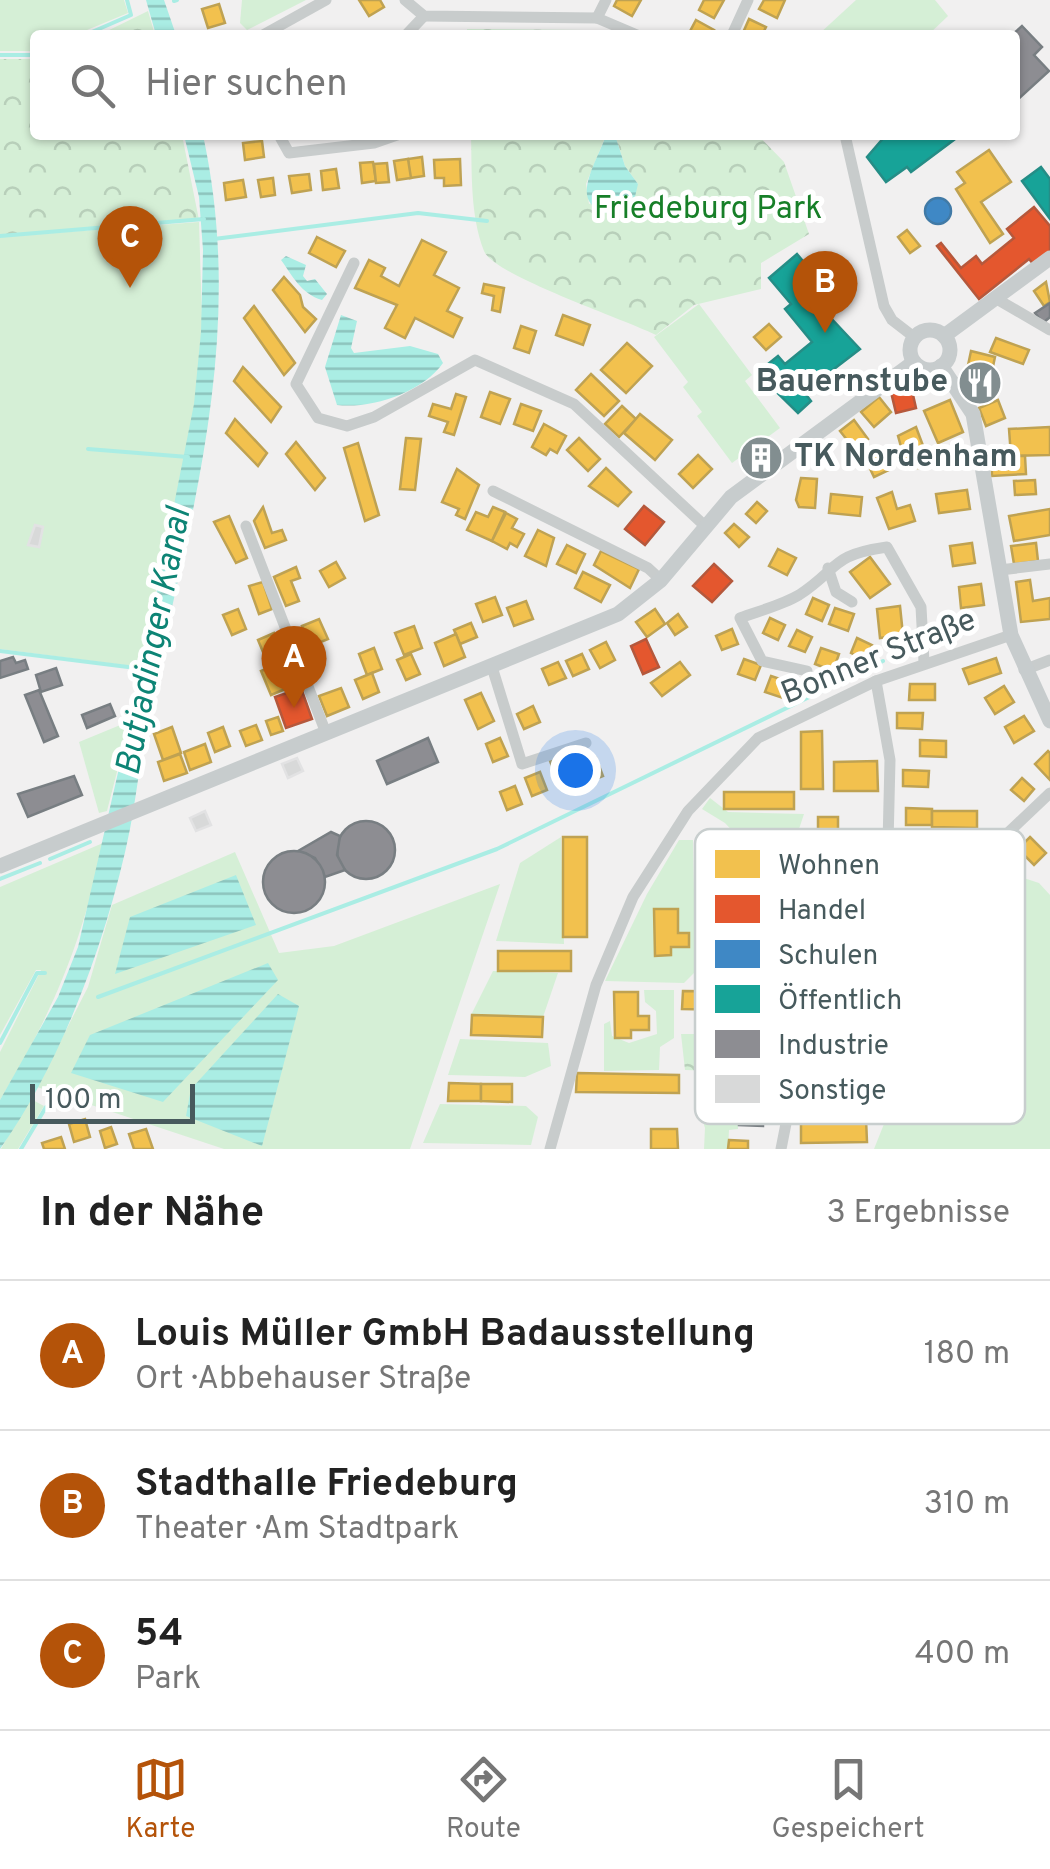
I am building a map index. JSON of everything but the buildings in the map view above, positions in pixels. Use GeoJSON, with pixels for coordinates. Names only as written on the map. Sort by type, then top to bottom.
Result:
{"type":"FeatureCollection","features":[{"type":"Feature","properties":{"kind":"street"},"geometry":{"type":"LineString","coordinates":[[272,30],[326,0]]}},
{"type":"Feature","properties":{"kind":"street"},"geometry":{"type":"LineString","coordinates":[[405,0],[424,16],[597,18],[625,30]]}},
{"type":"Feature","properties":{"kind":"street"},"geometry":{"type":"LineString","coordinates":[[475,0],[475,15]]}},
{"type":"Feature","properties":{"kind":"street"},"geometry":{"type":"LineString","coordinates":[[597,18],[606,0]]}},
{"type":"Feature","properties":{"kind":"street"},"geometry":{"type":"LineString","coordinates":[[734,30],[748,0]]}},
{"type":"Feature","properties":{"kind":"street"},"geometry":{"type":"LineString","coordinates":[[411,30],[424,16]]}},
{"type":"Feature","properties":{"kind":"street"},"geometry":{"type":"LineString","coordinates":[[282,140],[289,153],[392,140]]}},
{"type":"Feature","properties":{"kind":"street"},"geometry":{"type":"LineString","coordinates":[[846,140],[884,306],[892,320],[914,337]]}},
{"type":"Feature","properties":{"kind":"street"},"geometry":{"type":"LineString","coordinates":[[944,336],[1050,258]]}},
{"type":"Feature","properties":{"kind":"street"},"geometry":{"type":"LineString","coordinates":[[354,264],[296,384],[318,418],[347,426],[374,417],[475,360],[574,404],[704,526]]}},
{"type":"Feature","properties":{"kind":"street"},"geometry":{"type":"LineString","coordinates":[[996,298],[1050,330]]}},
{"type":"Feature","properties":{"kind":"street"},"geometry":{"type":"LineString","coordinates":[[930,330],[944,336],[950,350],[941,366],[927,370],[914,362],[910,350],[914,337],[930,330]]}},
{"type":"Feature","properties":{"kind":"street"},"geometry":{"type":"LineString","coordinates":[[0,866],[618,614],[661,580],[731,497],[914,362]]}},
{"type":"Feature","properties":{"kind":"street"},"geometry":{"type":"LineString","coordinates":[[941,366],[973,414],[1011,635],[1050,721]]}},
{"type":"Feature","properties":{"kind":"street"},"geometry":{"type":"LineString","coordinates":[[494,491],[648,568],[661,580]]}},
{"type":"Feature","properties":{"kind":"street"},"geometry":{"type":"LineString","coordinates":[[246,526],[326,732]]}},
{"type":"Feature","properties":{"kind":"street"},"geometry":{"type":"LineString","coordinates":[[807,671],[762,661],[740,618],[800,594],[828,568],[854,552],[888,547],[921,607],[924,662]]}},
{"type":"Feature","properties":{"kind":"street"},"geometry":{"type":"LineString","coordinates":[[1000,570],[1050,564]]}},
{"type":"Feature","properties":{"kind":"street"},"geometry":{"type":"LineString","coordinates":[[828,568],[836,592],[852,602]]}},
{"type":"Feature","properties":{"kind":"street","name":"Bonner Straße"},"geometry":{"type":"LineString","coordinates":[[550,1149],[596,985],[633,897],[688,811],[758,738],[876,681],[1011,635]]}},
{"type":"Feature","properties":{"kind":"street"},"geometry":{"type":"LineString","coordinates":[[1024,670],[1050,660]]}},
{"type":"Feature","properties":{"kind":"street"},"geometry":{"type":"LineString","coordinates":[[492,667],[522,764],[586,744]]}},
{"type":"Feature","properties":{"kind":"street"},"geometry":{"type":"LineString","coordinates":[[876,681],[890,760],[888,829]]}},
{"type":"Feature","properties":{"kind":"street"},"geometry":{"type":"LineString","coordinates":[[1011,829],[1050,793]]}},
{"type":"Feature","properties":{"kind":"street"},"geometry":{"type":"LineString","coordinates":[[781,1149],[786,1124]]}},
{"type":"Feature","properties":{"kind":"green space"},"geometry":{"type":"Polygon","coordinates":[[[0,0],[124,0],[128,13],[87,30],[30,30],[30,51],[0,51],[0,0]]]}},
{"type":"Feature","properties":{"kind":"green space"},"geometry":{"type":"Polygon","coordinates":[[[242,0],[306,0],[247,30],[240,23],[242,0]]]}},
{"type":"Feature","properties":{"kind":"green space"},"geometry":{"type":"Polygon","coordinates":[[[856,0],[935,0],[948,16],[933,30],[823,30],[856,0]]]}},
{"type":"Feature","properties":{"kind":"green space"},"geometry":{"type":"Polygon","coordinates":[[[148,11],[154,30],[109,30],[148,11]]]}},
{"type":"Feature","properties":{"kind":"green space"},"geometry":{"type":"Polygon","coordinates":[[[0,59],[30,59],[30,140],[183,140],[199,220],[0,235],[0,59]]]}},
{"type":"Feature","properties":{"kind":"green space","name":"Friedeburg Park"},"geometry":{"type":"Polygon","coordinates":[[[471,140],[604,140],[586,184],[589,204],[638,184],[625,166],[617,140],[763,140],[784,162],[809,234],[761,263],[761,289],[694,305],[656,335],[534,284],[493,261],[484,251],[473,194],[471,140]]]}},
{"type":"Feature","properties":{"kind":"green space"},"geometry":{"type":"Polygon","coordinates":[[[199,222],[203,350],[191,432],[139,667],[0,649],[0,237],[199,222]]]}},
{"type":"Feature","properties":{"kind":"green space"},"geometry":{"type":"Polygon","coordinates":[[[699,304],[752,375],[745,381],[780,428],[732,463],[697,416],[702,412],[683,387],[688,382],[654,337],[699,304]]]}},
{"type":"Feature","properties":{"kind":"green space"},"geometry":{"type":"Polygon","coordinates":[[[130,721],[107,811],[99,813],[79,742],[130,721]]]}},
{"type":"Feature","properties":{"kind":"green space"},"geometry":{"type":"Polygon","coordinates":[[[710,798],[728,812],[804,814],[799,829],[731,829],[702,809],[710,798]]]}},
{"type":"Feature","properties":{"kind":"green space"},"geometry":{"type":"Polygon","coordinates":[[[561,837],[564,944],[496,941],[520,863],[561,837]]]}},
{"type":"Feature","properties":{"kind":"green space"},"geometry":{"type":"Polygon","coordinates":[[[679,840],[693,840],[695,972],[684,983],[605,981],[647,894],[679,840]]]}},
{"type":"Feature","properties":{"kind":"green space"},"geometry":{"type":"Polygon","coordinates":[[[103,843],[86,913],[64,976],[36,1037],[0,1100],[0,1052],[41,970],[36,970],[0,1035],[0,887],[103,843]]]}},
{"type":"Feature","properties":{"kind":"green space"},"geometry":{"type":"Polygon","coordinates":[[[235,852],[279,953],[334,946],[500,884],[410,1149],[224,1149],[37,1087],[88,987],[112,905],[235,852]]]}},
{"type":"Feature","properties":{"kind":"green space"},"geometry":{"type":"Polygon","coordinates":[[[1025,878],[1039,883],[1050,895],[1050,1149],[874,1149],[884,1124],[1025,1124],[1025,878]]]}},
{"type":"Feature","properties":{"kind":"green space"},"geometry":{"type":"Polygon","coordinates":[[[493,971],[558,973],[543,1017],[471,1015],[493,971]]]}},
{"type":"Feature","properties":{"kind":"green space"},"geometry":{"type":"Polygon","coordinates":[[[644,990],[674,990],[674,1038],[660,1047],[659,1070],[604,1071],[604,1024],[610,1021],[612,1036],[629,1043],[657,1034],[656,1011],[645,1002],[644,990]]]}},
{"type":"Feature","properties":{"kind":"green space"},"geometry":{"type":"Polygon","coordinates":[[[681,1034],[695,1034],[695,1070],[685,1070],[681,1034]]]}},
{"type":"Feature","properties":{"kind":"green space"},"geometry":{"type":"Polygon","coordinates":[[[460,1039],[548,1043],[551,1066],[525,1077],[448,1075],[460,1039]]]}},
{"type":"Feature","properties":{"kind":"green space"},"geometry":{"type":"Polygon","coordinates":[[[29,1098],[44,1106],[18,1149],[1,1149],[29,1098]]]}},
{"type":"Feature","properties":{"kind":"green space"},"geometry":{"type":"Polygon","coordinates":[[[440,1104],[526,1106],[538,1117],[531,1145],[423,1143],[440,1104]]]}},
{"type":"Feature","properties":{"kind":"green space"},"geometry":{"type":"Polygon","coordinates":[[[704,1124],[738,1124],[738,1129],[729,1130],[728,1149],[704,1149],[704,1124]]]}},
{"type":"Feature","properties":{"kind":"water"},"geometry":{"type":"Polygon","coordinates":[[[146,0],[164,0],[174,30],[155,30],[146,0]]]}},
{"type":"Feature","properties":{"kind":"water","name":"Butjadinger Kanal"},"geometry":{"type":"Polygon","coordinates":[[[185,140],[204,140],[215,208],[219,280],[216,351],[197,490],[148,718],[130,829],[110,911],[80,996],[44,1077],[0,1149],[0,1100],[58,997],[78,947],[139,681],[194,404],[203,250],[199,197],[185,140]]]}},
{"type":"Feature","properties":{"kind":"water"},"geometry":{"type":"Polygon","coordinates":[[[604,140],[617,140],[625,166],[638,184],[634,201],[615,214],[600,210],[587,194],[604,140]]]}},
{"type":"Feature","properties":{"kind":"water"},"geometry":{"type":"Polygon","coordinates":[[[286,256],[306,265],[303,276],[307,281],[315,279],[327,294],[322,300],[298,283],[281,260],[286,256]]]}},
{"type":"Feature","properties":{"kind":"water"},"geometry":{"type":"Polygon","coordinates":[[[341,315],[357,321],[351,348],[354,353],[410,346],[438,354],[443,363],[422,383],[395,397],[337,405],[325,367],[341,315]]]}},
{"type":"Feature","properties":{"kind":"water"},"geometry":{"type":"Polygon","coordinates":[[[236,875],[256,925],[115,974],[130,917],[236,875]]]}},
{"type":"Feature","properties":{"kind":"water"},"geometry":{"type":"Polygon","coordinates":[[[268,963],[278,980],[163,1102],[71,1073],[90,1035],[268,963]]]}},
{"type":"Feature","properties":{"kind":"water"},"geometry":{"type":"Polygon","coordinates":[[[278,994],[299,1006],[262,1146],[186,1116],[191,1089],[278,994]]]}},
{"type":"Feature","properties":{"kind":"waterway"},"geometry":{"type":"LineString","coordinates":[[96,30],[131,15],[127,0]]}},
{"type":"Feature","properties":{"kind":"waterway"},"geometry":{"type":"LineString","coordinates":[[0,55],[30,55]]}},
{"type":"Feature","properties":{"kind":"waterway"},"geometry":{"type":"LineString","coordinates":[[214,239],[418,213],[487,221]]}},
{"type":"Feature","properties":{"kind":"waterway"},"geometry":{"type":"LineString","coordinates":[[0,236],[204,219]]}},
{"type":"Feature","properties":{"kind":"waterway"},"geometry":{"type":"LineString","coordinates":[[88,449],[188,457]]}},
{"type":"Feature","properties":{"kind":"waterway","name":"Butjadinger Kanal"},"geometry":{"type":"LineString","coordinates":[[0,651],[128,667]]}},
{"type":"Feature","properties":{"kind":"waterway"},"geometry":{"type":"LineString","coordinates":[[98,997],[497,849],[883,661]]}},
{"type":"Feature","properties":{"kind":"waterway"},"geometry":{"type":"LineString","coordinates":[[50,859],[90,842]]}},
{"type":"Feature","properties":{"kind":"waterway"},"geometry":{"type":"LineString","coordinates":[[0,879],[40,863]]}},
{"type":"Feature","properties":{"kind":"waterway"},"geometry":{"type":"LineString","coordinates":[[0,1043],[37,973],[45,973]]}},
{"type":"Feature","properties":{"kind":"waterway"},"geometry":{"type":"LineString","coordinates":[[21,1149],[46,1107]]}},
{"type":"Feature","properties":{"kind":"place","name":"54"},"geometry":{"type":"Point","coordinates":[130,288]}},
{"type":"Feature","properties":{"kind":"place","name":"Stadthalle Friedeburg"},"geometry":{"type":"Point","coordinates":[825,333]}},
{"type":"Feature","properties":{"kind":"place","name":"Bauernstube"},"geometry":{"type":"Point","coordinates":[980,383]}},
{"type":"Feature","properties":{"kind":"place","name":"TK Nordenham"},"geometry":{"type":"Point","coordinates":[761,458]}},
{"type":"Feature","properties":{"kind":"place","name":"Louis Müller GmbH Badausstellung"},"geometry":{"type":"Point","coordinates":[294,708]}}]}
